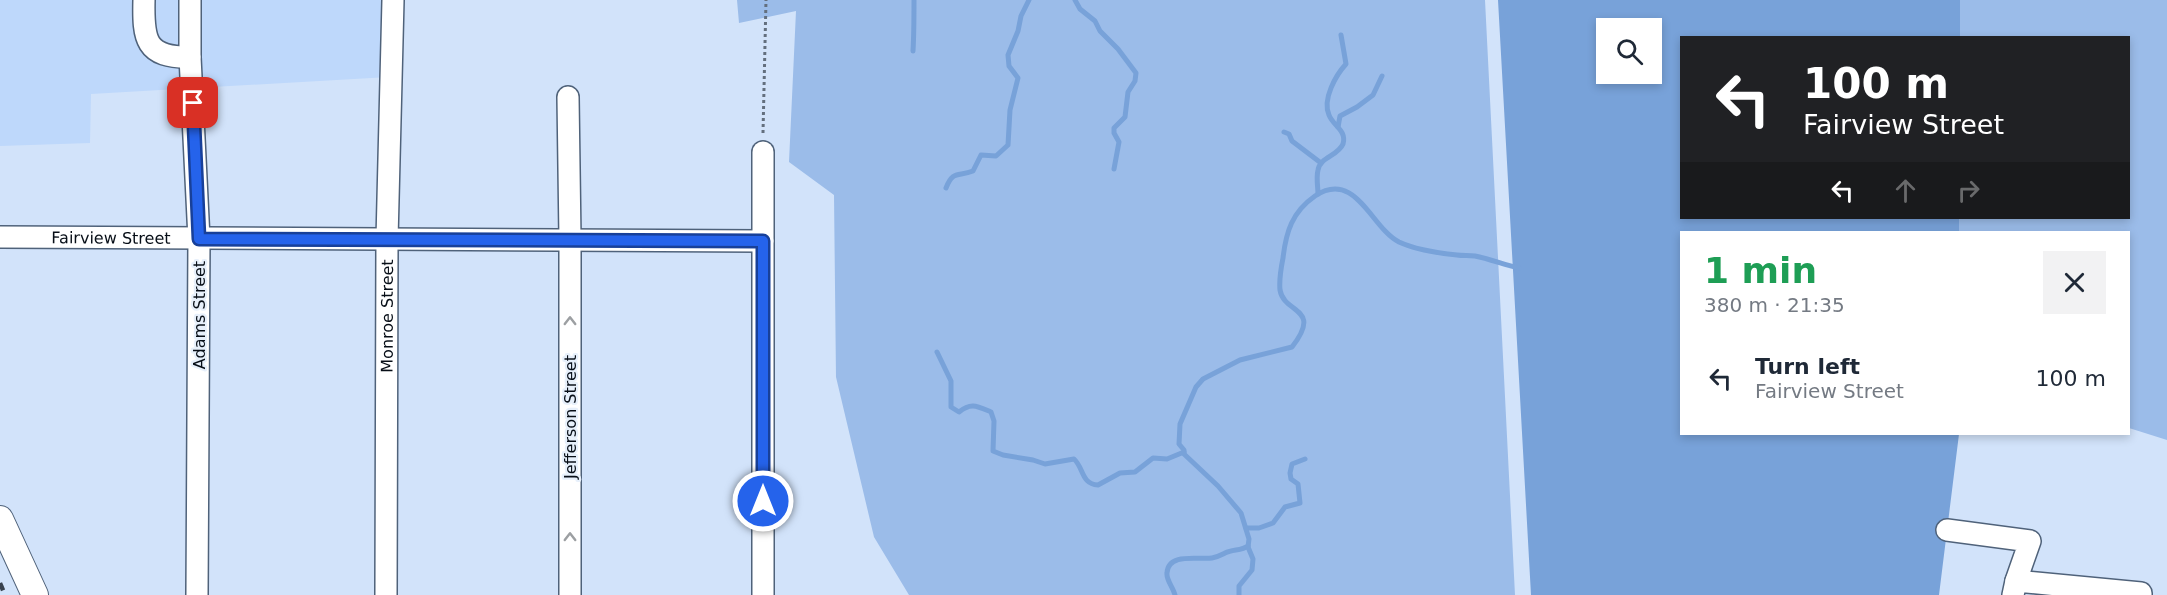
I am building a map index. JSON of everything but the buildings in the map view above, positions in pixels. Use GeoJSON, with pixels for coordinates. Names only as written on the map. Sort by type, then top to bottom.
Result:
{"type":"FeatureCollection","features":[{"type":"Feature","properties":{"kind":"main road"},"geometry":{"type":"LineString","coordinates":[[0,519],[35,595]]}},
{"type":"Feature","properties":{"kind":"street"},"geometry":{"type":"LineString","coordinates":[[144,0],[144,30],[152,48],[167,56],[190,57]]}},
{"type":"Feature","properties":{"kind":"street","name":"Adams Street"},"geometry":{"type":"LineString","coordinates":[[190,0],[190,57],[199,239],[197,595]]}},
{"type":"Feature","properties":{"kind":"street","name":"Monroe Street"},"geometry":{"type":"LineString","coordinates":[[386,595],[387,239],[393,0]]}},
{"type":"Feature","properties":{"kind":"street","name":"Jefferson Street"},"geometry":{"type":"LineString","coordinates":[[568,97],[570,595]]}},
{"type":"Feature","properties":{"kind":"street"},"geometry":{"type":"LineString","coordinates":[[763,152],[763,595]]}},
{"type":"Feature","properties":{"kind":"street","name":"Fairview Street"},"geometry":{"type":"LineString","coordinates":[[0,237],[763,241]]}},
{"type":"Feature","properties":{"kind":"street"},"geometry":{"type":"LineString","coordinates":[[1947,530],[2030,541],[2014,588],[2141,593],[2141,595]]}},
{"type":"Feature","properties":{"kind":"path"},"geometry":{"type":"LineString","coordinates":[[763,152],[766,0]]}},
{"type":"Feature","properties":{"kind":"shaded area"},"geometry":{"type":"Polygon","coordinates":[[[0,0],[388,0],[389,77],[91,94],[90,143],[0,146],[0,0]]]}},
{"type":"Feature","properties":{"kind":"shaded area"},"geometry":{"type":"Polygon","coordinates":[[[737,0],[1485,0],[1515,595],[909,595],[874,537],[836,377],[834,195],[789,162],[796,11],[739,23],[737,0]]]}},
{"type":"Feature","properties":{"kind":"shaded area"},"geometry":{"type":"Polygon","coordinates":[[[1498,0],[1960,0],[1960,36],[1680,36],[1680,219],[1959,219],[1959,231],[1680,231],[1680,435],[1959,435],[1939,595],[1531,595],[1498,0]]]}},
{"type":"Feature","properties":{"kind":"shaded area"},"geometry":{"type":"Polygon","coordinates":[[[1960,0],[2167,0],[2167,440],[2130,428],[2130,231],[1959,231],[1959,219],[2130,219],[2130,36],[1960,36],[1960,0]]]}},
{"type":"Feature","properties":{"kind":"waterway"},"geometry":{"type":"LineString","coordinates":[[913,51],[914,0]]}},
{"type":"Feature","properties":{"kind":"waterway"},"geometry":{"type":"LineString","coordinates":[[946,188],[954,176],[973,171],[981,155],[996,156],[1008,145],[1010,110],[1018,78],[1009,66],[1008,55],[1029,0]]}},
{"type":"Feature","properties":{"kind":"waterway"},"geometry":{"type":"LineString","coordinates":[[1075,0],[1080,9],[1095,21],[1100,31],[1118,49],[1136,73],[1135,81],[1128,92],[1125,117],[1114,128],[1119,142],[1114,169]]}},
{"type":"Feature","properties":{"kind":"waterway"},"geometry":{"type":"LineString","coordinates":[[1318,194],[1319,166],[1341,148],[1344,139],[1327,109],[1331,88],[1346,64],[1341,35]]}},
{"type":"Feature","properties":{"kind":"waterway"},"geometry":{"type":"LineString","coordinates":[[1338,127],[1340,116],[1373,95],[1382,76]]}},
{"type":"Feature","properties":{"kind":"waterway"},"geometry":{"type":"LineString","coordinates":[[1284,132],[1321,163]]}},
{"type":"Feature","properties":{"kind":"waterway"},"geometry":{"type":"LineString","coordinates":[[1239,595],[1239,586],[1252,570],[1253,559],[1248,547],[1249,539],[1241,513],[1218,486],[1184,454],[1179,444],[1180,424],[1196,387],[1203,379],[1240,360],[1292,347],[1301,334],[1304,325],[1303,318],[1283,298],[1280,290],[1286,240],[1292,223],[1301,209],[1315,196],[1329,190],[1341,190],[1352,195],[1389,235],[1399,242],[1427,251],[1475,256],[1519,268]]}},
{"type":"Feature","properties":{"kind":"waterway"},"geometry":{"type":"LineString","coordinates":[[937,352],[951,381],[951,407],[959,412],[974,406],[991,412],[994,421],[993,451],[1045,464],[1074,459],[1088,482],[1098,485],[1120,473],[1135,472],[1153,458],[1167,459],[1184,452]]}},
{"type":"Feature","properties":{"kind":"waterway"},"geometry":{"type":"LineString","coordinates":[[1246,528],[1259,528],[1273,523],[1285,507],[1300,503],[1298,484],[1291,479],[1290,473],[1292,464],[1305,459]]}},
{"type":"Feature","properties":{"kind":"waterway"},"geometry":{"type":"LineString","coordinates":[[1175,595],[1167,576],[1169,566],[1173,562],[1185,558],[1214,558],[1248,546]]}},
{"type":"Feature","properties":{"kind":"railway"},"geometry":{"type":"LineString","coordinates":[[0,583],[5,595]]}},
{"type":"Feature","properties":{"kind":"route"},"geometry":{"type":"LineString","coordinates":[[193,103],[199,239],[763,241],[763,501]]}}]}
